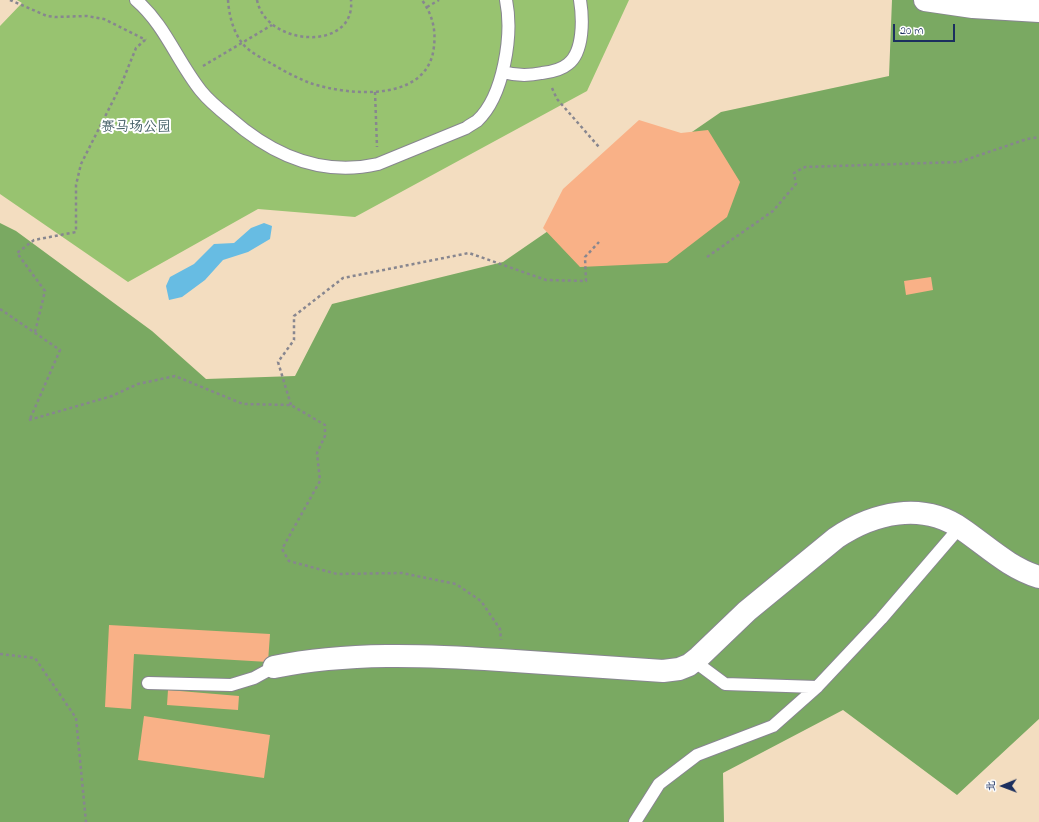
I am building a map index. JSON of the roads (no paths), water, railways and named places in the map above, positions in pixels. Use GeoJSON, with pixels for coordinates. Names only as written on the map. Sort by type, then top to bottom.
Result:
{"type":"FeatureCollection","features":[{"type":"Feature","properties":{"kind":"street"},"geometry":{"type":"LineString","coordinates":[[924,0],[974,7],[1039,11]]}},
{"type":"Feature","properties":{"kind":"street"},"geometry":{"type":"LineString","coordinates":[[274,667],[293,663],[386,656],[447,657],[663,670],[678,669],[694,661],[747,611],[836,538],[851,528],[895,514],[914,512],[933,514],[960,527],[1010,564],[1027,574],[1039,577]]}},
{"type":"Feature","properties":{"kind":"lane"},"geometry":{"type":"LineString","coordinates":[[136,0],[156,20],[189,74],[202,92],[237,124],[266,145],[284,155],[328,167],[366,167],[378,164],[466,128],[477,121],[485,111],[496,92],[503,72],[507,51],[508,30],[508,10],[506,0]]}},
{"type":"Feature","properties":{"kind":"lane"},"geometry":{"type":"LineString","coordinates":[[503,72],[516,76],[529,76],[556,70],[568,64],[576,54],[580,41],[582,14],[580,0]]}},
{"type":"Feature","properties":{"kind":"lane"},"geometry":{"type":"LineString","coordinates":[[635,822],[659,784],[697,755],[773,726],[817,686],[881,619],[960,527]]}},
{"type":"Feature","properties":{"kind":"lane"},"geometry":{"type":"LineString","coordinates":[[694,661],[725,684],[817,686]]}},
{"type":"Feature","properties":{"kind":"lane"},"geometry":{"type":"LineString","coordinates":[[148,683],[231,685],[254,678],[274,667]]}},
{"type":"Feature","properties":{"kind":"water"},"geometry":{"type":"Polygon","coordinates":[[[264,223],[272,226],[270,239],[248,252],[223,260],[205,280],[182,297],[169,300],[166,286],[170,277],[194,264],[214,244],[234,243],[251,228],[264,223]]]}},
{"type":"Feature","properties":{"kind":"park label","name":"赛马场公园"},"geometry":{"type":"Point","coordinates":[136,129]}}]}
